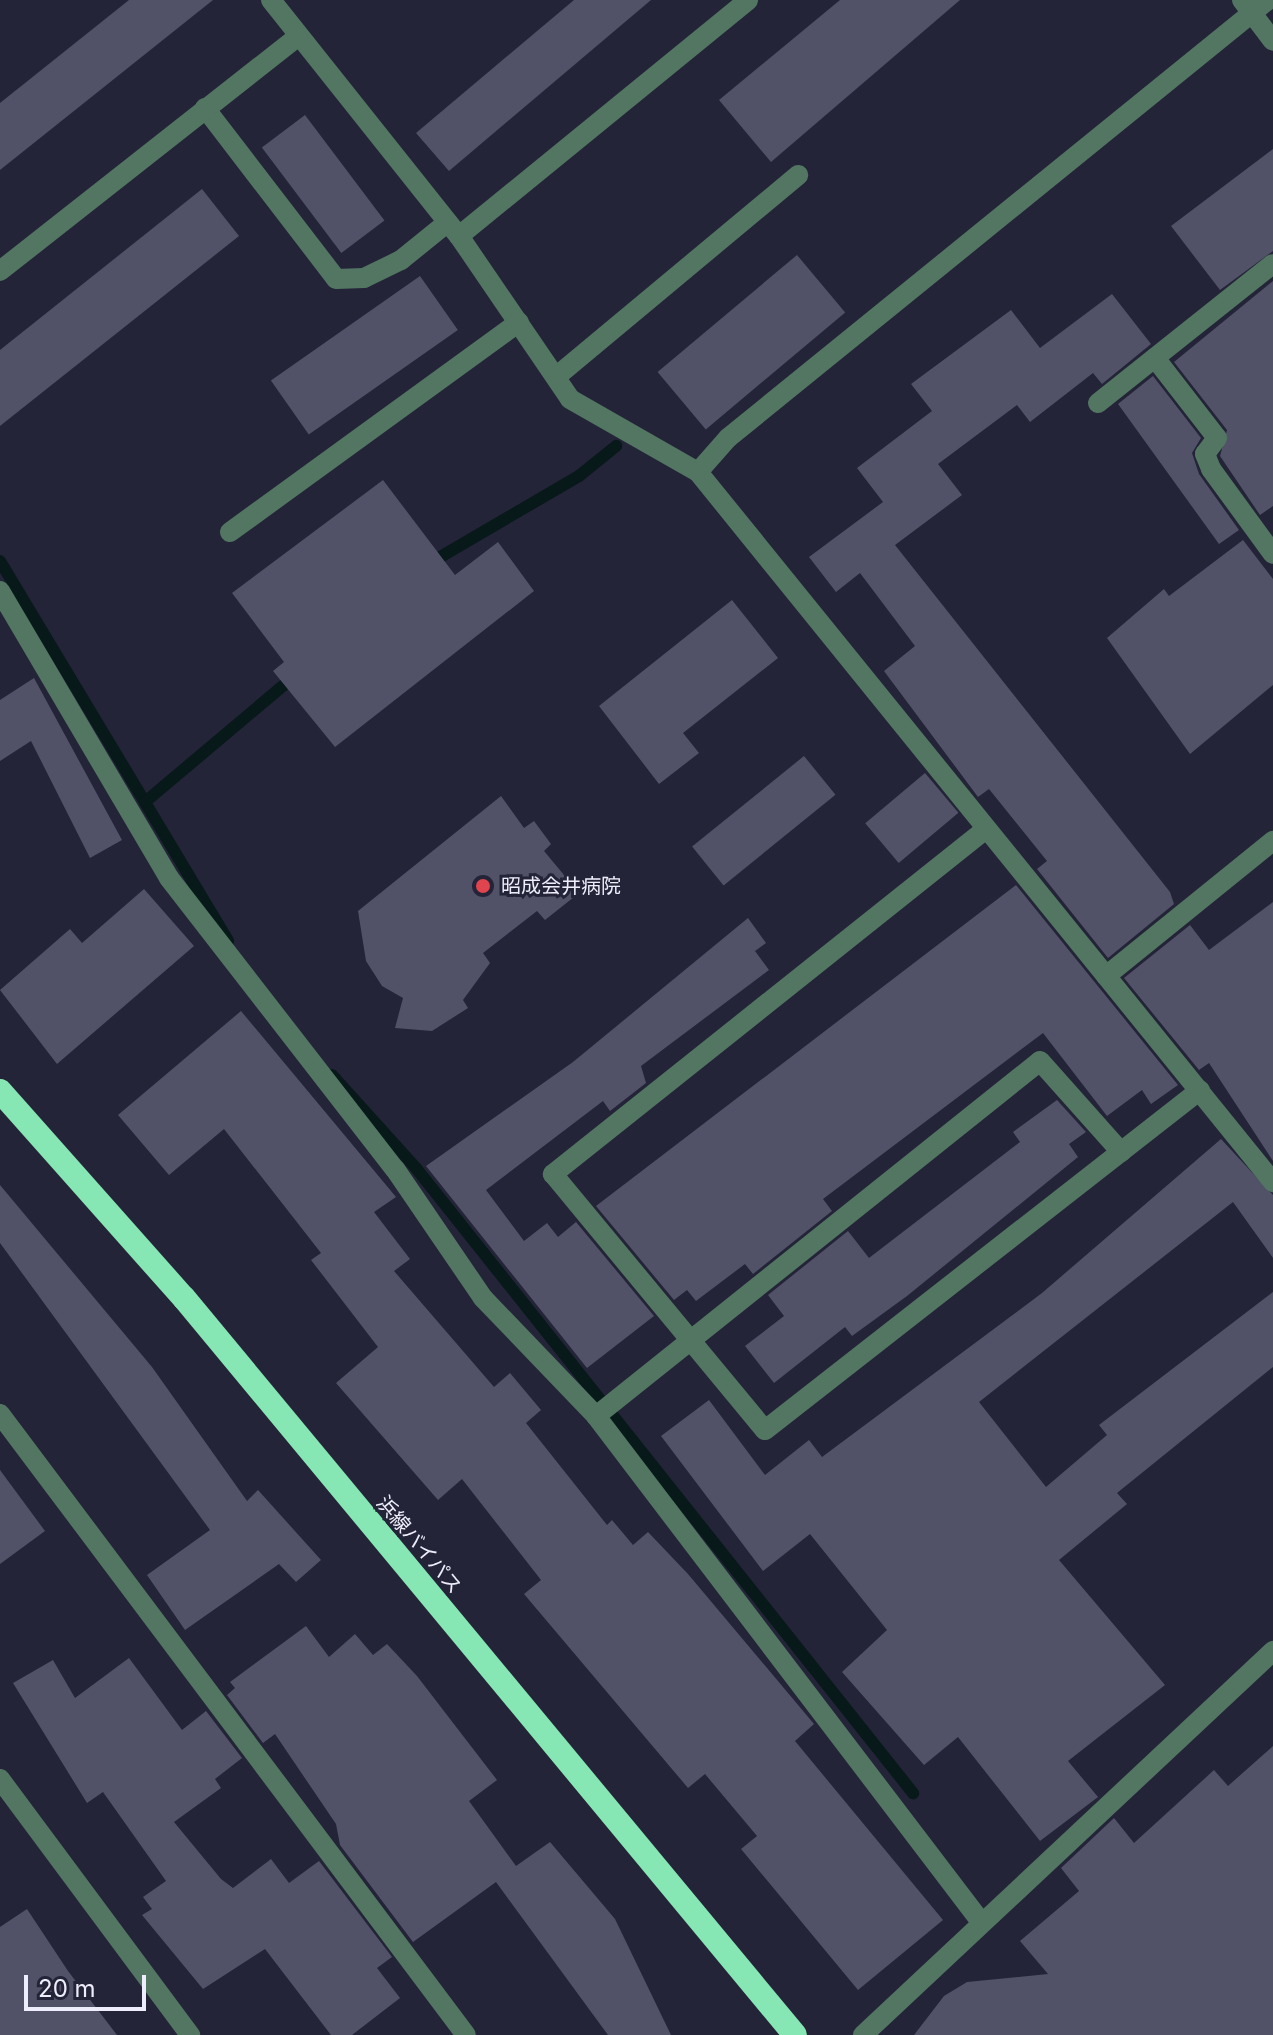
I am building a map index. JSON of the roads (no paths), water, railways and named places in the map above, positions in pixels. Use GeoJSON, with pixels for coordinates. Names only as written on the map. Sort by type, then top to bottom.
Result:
{"type":"FeatureCollection","features":[{"type":"Feature","properties":{"kind":"highway","name":"浜線バイパス"},"geometry":{"type":"LineString","coordinates":[[0,1091],[184,1298],[795,2035]]}},
{"type":"Feature","properties":{"kind":"street"},"geometry":{"type":"LineString","coordinates":[[271,0],[454,229],[570,399],[698,472],[1273,1182]]}},
{"type":"Feature","properties":{"kind":"street"},"geometry":{"type":"LineString","coordinates":[[205,108],[336,279],[364,278],[454,229],[748,0]]}},
{"type":"Feature","properties":{"kind":"street"},"geometry":{"type":"LineString","coordinates":[[698,472],[728,438],[1254,4],[1273,41]]}},
{"type":"Feature","properties":{"kind":"street"},"geometry":{"type":"LineString","coordinates":[[0,271],[299,36]]}},
{"type":"Feature","properties":{"kind":"street"},"geometry":{"type":"LineString","coordinates":[[557,376],[798,175]]}},
{"type":"Feature","properties":{"kind":"street"},"geometry":{"type":"LineString","coordinates":[[1098,403],[1273,264]]}},
{"type":"Feature","properties":{"kind":"street"},"geometry":{"type":"LineString","coordinates":[[230,532],[519,322]]}},
{"type":"Feature","properties":{"kind":"street"},"geometry":{"type":"LineString","coordinates":[[1155,358],[1217,438],[1205,454],[1211,469],[1273,554]]}},
{"type":"Feature","properties":{"kind":"street"},"geometry":{"type":"LineString","coordinates":[[0,591],[169,878],[395,1169],[483,1298],[596,1416],[981,1922]]}},
{"type":"Feature","properties":{"kind":"street"},"geometry":{"type":"LineString","coordinates":[[986,829],[553,1174],[765,1430],[1200,1090]]}},
{"type":"Feature","properties":{"kind":"street"},"geometry":{"type":"LineString","coordinates":[[1106,976],[1273,841]]}},
{"type":"Feature","properties":{"kind":"street"},"geometry":{"type":"LineString","coordinates":[[596,1416],[688,1337],[1040,1061],[1121,1152]]}},
{"type":"Feature","properties":{"kind":"street"},"geometry":{"type":"LineString","coordinates":[[0,1414],[466,2035]]}},
{"type":"Feature","properties":{"kind":"street"},"geometry":{"type":"LineString","coordinates":[[863,2035],[1273,1651]]}},
{"type":"Feature","properties":{"kind":"street"},"geometry":{"type":"LineString","coordinates":[[0,1779],[190,2035]]}},
{"type":"Feature","properties":{"kind":"waterway"},"geometry":{"type":"LineString","coordinates":[[430,563],[579,476],[616,446]]}},
{"type":"Feature","properties":{"kind":"waterway"},"geometry":{"type":"LineString","coordinates":[[0,561],[228,941]]}},
{"type":"Feature","properties":{"kind":"waterway"},"geometry":{"type":"LineString","coordinates":[[145,802],[296,675]]}},
{"type":"Feature","properties":{"kind":"waterway"},"geometry":{"type":"LineString","coordinates":[[332,1075],[416,1168],[913,1793]]}},
{"type":"Feature","properties":{"kind":"place","name":"昭成会井病院"},"geometry":{"type":"Point","coordinates":[483,886]}}]}
